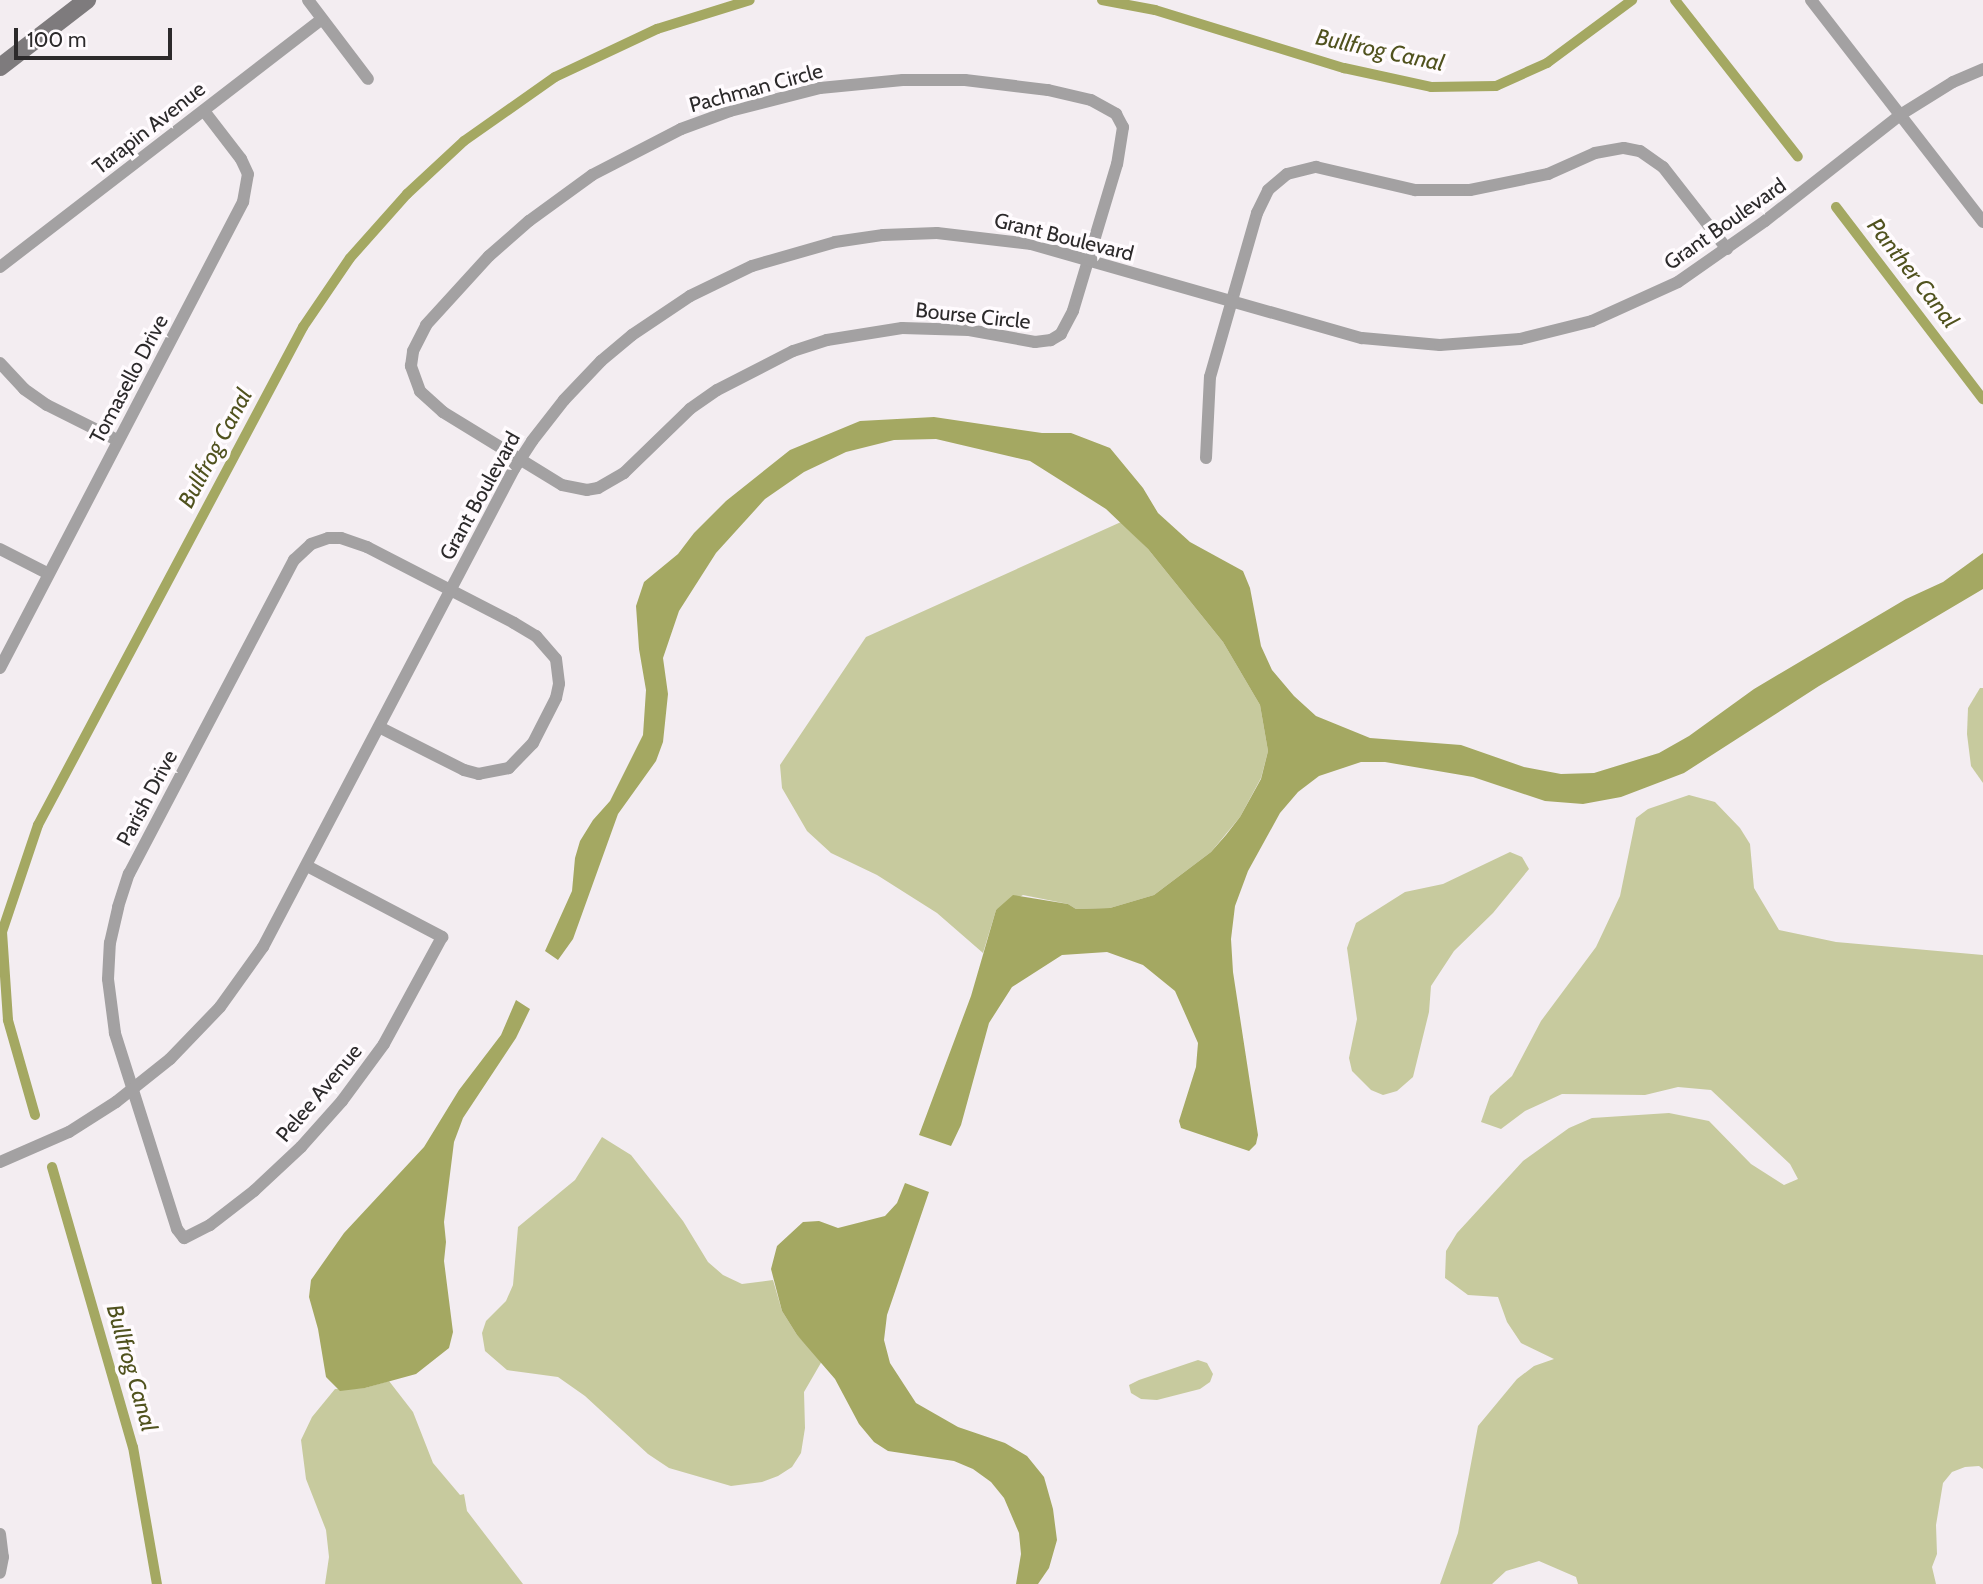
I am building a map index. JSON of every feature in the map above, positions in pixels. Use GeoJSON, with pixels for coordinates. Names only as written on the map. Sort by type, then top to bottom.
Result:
{"type":"FeatureCollection","features":[{"type":"Feature","properties":{"kind":"street"},"geometry":{"type":"LineString","coordinates":[[0,67],[87,0]]}},
{"type":"Feature","properties":{"kind":"street"},"geometry":{"type":"LineString","coordinates":[[308,0],[368,79]]}},
{"type":"Feature","properties":{"kind":"street"},"geometry":{"type":"LineString","coordinates":[[1811,0],[1983,222]]}},
{"type":"Feature","properties":{"kind":"street","name":"Tarapin Avenue"},"geometry":{"type":"LineString","coordinates":[[0,267],[321,19]]}},
{"type":"Feature","properties":{"kind":"street","name":"Grant Boulevard"},"geometry":{"type":"LineString","coordinates":[[0,1162],[69,1132],[132,1090],[170,1059],[220,1007],[256,958],[307,866],[520,459],[577,385],[632,335],[699,290],[766,261],[835,242],[883,235],[937,233],[1011,240],[1373,339],[1440,345],[1507,341],[1575,327],[1624,309],[1678,282],[1727,249],[1900,115],[1953,82],[1983,69]]}},
{"type":"Feature","properties":{"kind":"street","name":"Pachman Circle"},"geometry":{"type":"LineString","coordinates":[[520,459],[443,412],[420,391],[411,366],[418,338],[475,271],[529,221],[602,169],[712,117],[820,88],[903,80],[965,80],[1014,86],[1066,94],[1106,106],[1116,114],[1123,127],[1123,139],[1089,260]]}},
{"type":"Feature","properties":{"kind":"street","name":"Tomasello Drive"},"geometry":{"type":"LineString","coordinates":[[0,668],[248,188],[247,174],[241,159],[204,111]]}},
{"type":"Feature","properties":{"kind":"street"},"geometry":{"type":"LineString","coordinates":[[1206,458],[1210,377],[1263,200],[1276,181],[1300,168],[1329,169],[1415,190],[1470,190],[1548,174],[1609,148],[1640,151],[1663,167],[1727,249]]}},
{"type":"Feature","properties":{"kind":"street","name":"Bourse Circle"},"geometry":{"type":"LineString","coordinates":[[520,459],[562,485],[587,490],[598,488],[624,473],[690,409],[717,390],[776,358],[827,340],[876,331],[933,328],[991,333],[1035,342],[1051,340],[1068,324],[1089,260]]}},
{"type":"Feature","properties":{"kind":"street"},"geometry":{"type":"LineString","coordinates":[[0,363],[24,388],[47,405],[117,440]]}},
{"type":"Feature","properties":{"kind":"street","name":"Parish Drive"},"geometry":{"type":"LineString","coordinates":[[184,1238],[177,1229],[115,1033],[109,991],[110,943],[129,874],[294,560],[311,544],[328,538],[341,538],[367,547],[449,591]]}},
{"type":"Feature","properties":{"kind":"street"},"geometry":{"type":"LineString","coordinates":[[0,549],[47,573]]}},
{"type":"Feature","properties":{"kind":"street"},"geometry":{"type":"LineString","coordinates":[[379,727],[464,770],[487,774],[509,768],[519,761],[547,718],[559,684],[556,659],[548,646],[514,623],[449,591]]}},
{"type":"Feature","properties":{"kind":"street","name":"Pelee Avenue"},"geometry":{"type":"LineString","coordinates":[[184,1238],[210,1225],[254,1191],[301,1147],[342,1101],[384,1044],[442,937],[307,866]]}},
{"type":"Feature","properties":{"kind":"street"},"geometry":{"type":"LineString","coordinates":[[0,1534],[3,1557],[0,1573]]}},
{"type":"Feature","properties":{"kind":"shaded area"},"geometry":{"type":"Polygon","coordinates":[[[934,417],[1042,433],[1071,433],[1110,448],[1143,488],[1158,513],[1190,542],[1243,571],[1250,588],[1261,646],[1272,670],[1316,716],[1370,738],[1461,745],[1524,767],[1561,774],[1594,773],[1659,753],[1689,736],[1754,689],[1906,599],[1943,582],[1983,553],[1983,589],[1819,686],[1684,773],[1621,797],[1583,804],[1545,801],[1473,777],[1385,762],[1361,762],[1319,776],[1298,792],[1280,813],[1248,871],[1235,906],[1231,939],[1233,972],[1258,1135],[1256,1144],[1249,1151],[1181,1128],[1179,1121],[1196,1067],[1198,1043],[1175,991],[1143,965],[1107,952],[1062,955],[1012,987],[989,1023],[961,1125],[951,1146],[919,1135],[971,996],[996,910],[1013,895],[1068,904],[1076,909],[1110,908],[1154,895],[1211,852],[1226,835],[1240,817],[1261,779],[1268,751],[1260,705],[1223,642],[1148,549],[1106,509],[1030,461],[936,439],[894,440],[846,452],[804,472],[765,499],[716,553],[679,611],[663,658],[668,694],[663,742],[656,761],[618,814],[573,939],[558,960],[545,951],[572,891],[575,858],[580,841],[593,820],[610,801],[643,735],[646,690],[639,649],[636,606],[644,582],[678,554],[694,533],[726,501],[790,450],[860,421],[934,417]]]}},
{"type":"Feature","properties":{"kind":"shaded area"},"geometry":{"type":"Polygon","coordinates":[[[1121,522],[1148,549],[1223,642],[1260,705],[1268,751],[1261,778],[1240,817],[1211,852],[1154,895],[1110,908],[1076,909],[1068,904],[1023,895],[996,910],[983,953],[937,913],[877,875],[831,853],[807,831],[782,788],[780,765],[866,637],[1121,522]]]}},
{"type":"Feature","properties":{"kind":"shaded area"},"geometry":{"type":"Polygon","coordinates":[[[1980,688],[1983,688],[1983,783],[1971,766],[1967,734],[1968,708],[1980,688]]]}},
{"type":"Feature","properties":{"kind":"shaded area"},"geometry":{"type":"Polygon","coordinates":[[[1689,795],[1715,802],[1740,828],[1750,844],[1754,888],[1779,930],[1836,942],[1983,955],[1983,1469],[1979,1466],[1965,1467],[1952,1472],[1943,1483],[1936,1525],[1937,1554],[1932,1567],[1936,1584],[1578,1584],[1576,1577],[1539,1561],[1506,1571],[1492,1584],[1440,1584],[1458,1533],[1478,1426],[1517,1379],[1534,1366],[1554,1359],[1521,1343],[1507,1322],[1498,1297],[1468,1295],[1445,1278],[1446,1251],[1457,1233],[1523,1161],[1569,1128],[1592,1118],[1669,1113],[1709,1121],[1751,1164],[1784,1185],[1798,1179],[1790,1164],[1711,1090],[1678,1087],[1645,1095],[1562,1094],[1525,1111],[1501,1129],[1481,1122],[1490,1096],[1512,1076],[1541,1021],[1596,947],[1620,896],[1636,818],[1648,809],[1689,795]]]}},
{"type":"Feature","properties":{"kind":"shaded area"},"geometry":{"type":"Polygon","coordinates":[[[1510,852],[1522,857],[1529,869],[1493,913],[1454,951],[1431,986],[1429,1012],[1413,1077],[1397,1091],[1383,1095],[1371,1090],[1352,1071],[1349,1058],[1357,1019],[1347,948],[1356,923],[1405,892],[1443,884],[1510,852]]]}},
{"type":"Feature","properties":{"kind":"shaded area"},"geometry":{"type":"Polygon","coordinates":[[[516,1000],[530,1009],[516,1038],[463,1118],[454,1142],[444,1222],[444,1261],[453,1332],[449,1348],[416,1374],[365,1388],[340,1391],[326,1377],[318,1329],[309,1297],[311,1280],[344,1233],[424,1147],[459,1090],[501,1035],[516,1000]]]}},
{"type":"Feature","properties":{"kind":"shaded area"},"geometry":{"type":"Polygon","coordinates":[[[602,1137],[631,1155],[683,1221],[708,1262],[723,1275],[742,1284],[773,1280],[782,1311],[797,1335],[822,1361],[804,1392],[805,1428],[801,1453],[792,1467],[778,1476],[762,1482],[731,1486],[669,1468],[648,1454],[585,1396],[558,1377],[507,1370],[485,1351],[482,1333],[486,1321],[506,1301],[513,1285],[518,1227],[575,1180],[602,1137]]]}},
{"type":"Feature","properties":{"kind":"shaded area"},"geometry":{"type":"Polygon","coordinates":[[[905,1183],[929,1192],[887,1315],[884,1340],[890,1363],[916,1403],[958,1427],[1005,1443],[1027,1456],[1044,1477],[1053,1509],[1057,1540],[1049,1568],[1038,1584],[1016,1584],[1021,1554],[1019,1533],[1004,1498],[991,1482],[973,1469],[954,1461],[888,1451],[874,1442],[859,1424],[835,1379],[797,1335],[782,1311],[771,1269],[777,1246],[803,1222],[819,1221],[838,1228],[885,1216],[897,1203],[905,1183]]]}},
{"type":"Feature","properties":{"kind":"shaded area"},"geometry":{"type":"Polygon","coordinates":[[[1198,1360],[1207,1363],[1213,1374],[1210,1382],[1200,1389],[1157,1400],[1141,1399],[1131,1393],[1129,1385],[1139,1380],[1198,1360]]]}},
{"type":"Feature","properties":{"kind":"shaded area"},"geometry":{"type":"Polygon","coordinates":[[[389,1381],[413,1412],[433,1463],[460,1495],[464,1494],[467,1511],[523,1584],[325,1584],[329,1557],[326,1530],[306,1479],[301,1440],[312,1417],[335,1389],[365,1388],[389,1381]]]}},
{"type":"Feature","properties":{"kind":"waterway","name":"Bullfrog Canal"},"geometry":{"type":"LineString","coordinates":[[35,1115],[8,1020],[2,932],[38,825],[303,327],[350,258],[407,194],[464,141],[555,77],[657,29],[750,0]]}},
{"type":"Feature","properties":{"kind":"waterway","name":"Bullfrog Canal"},"geometry":{"type":"LineString","coordinates":[[1102,0],[1155,10],[1344,68],[1431,87],[1496,86],[1547,63],[1632,0]]}},
{"type":"Feature","properties":{"kind":"waterway","name":"Panther Canal"},"geometry":{"type":"LineString","coordinates":[[1675,0],[1798,157]]}},
{"type":"Feature","properties":{"kind":"waterway","name":"Panther Canal"},"geometry":{"type":"LineString","coordinates":[[1836,207],[1983,399]]}},
{"type":"Feature","properties":{"kind":"waterway","name":"Bullfrog Canal"},"geometry":{"type":"LineString","coordinates":[[52,1167],[133,1447],[157,1584]]}}]}
